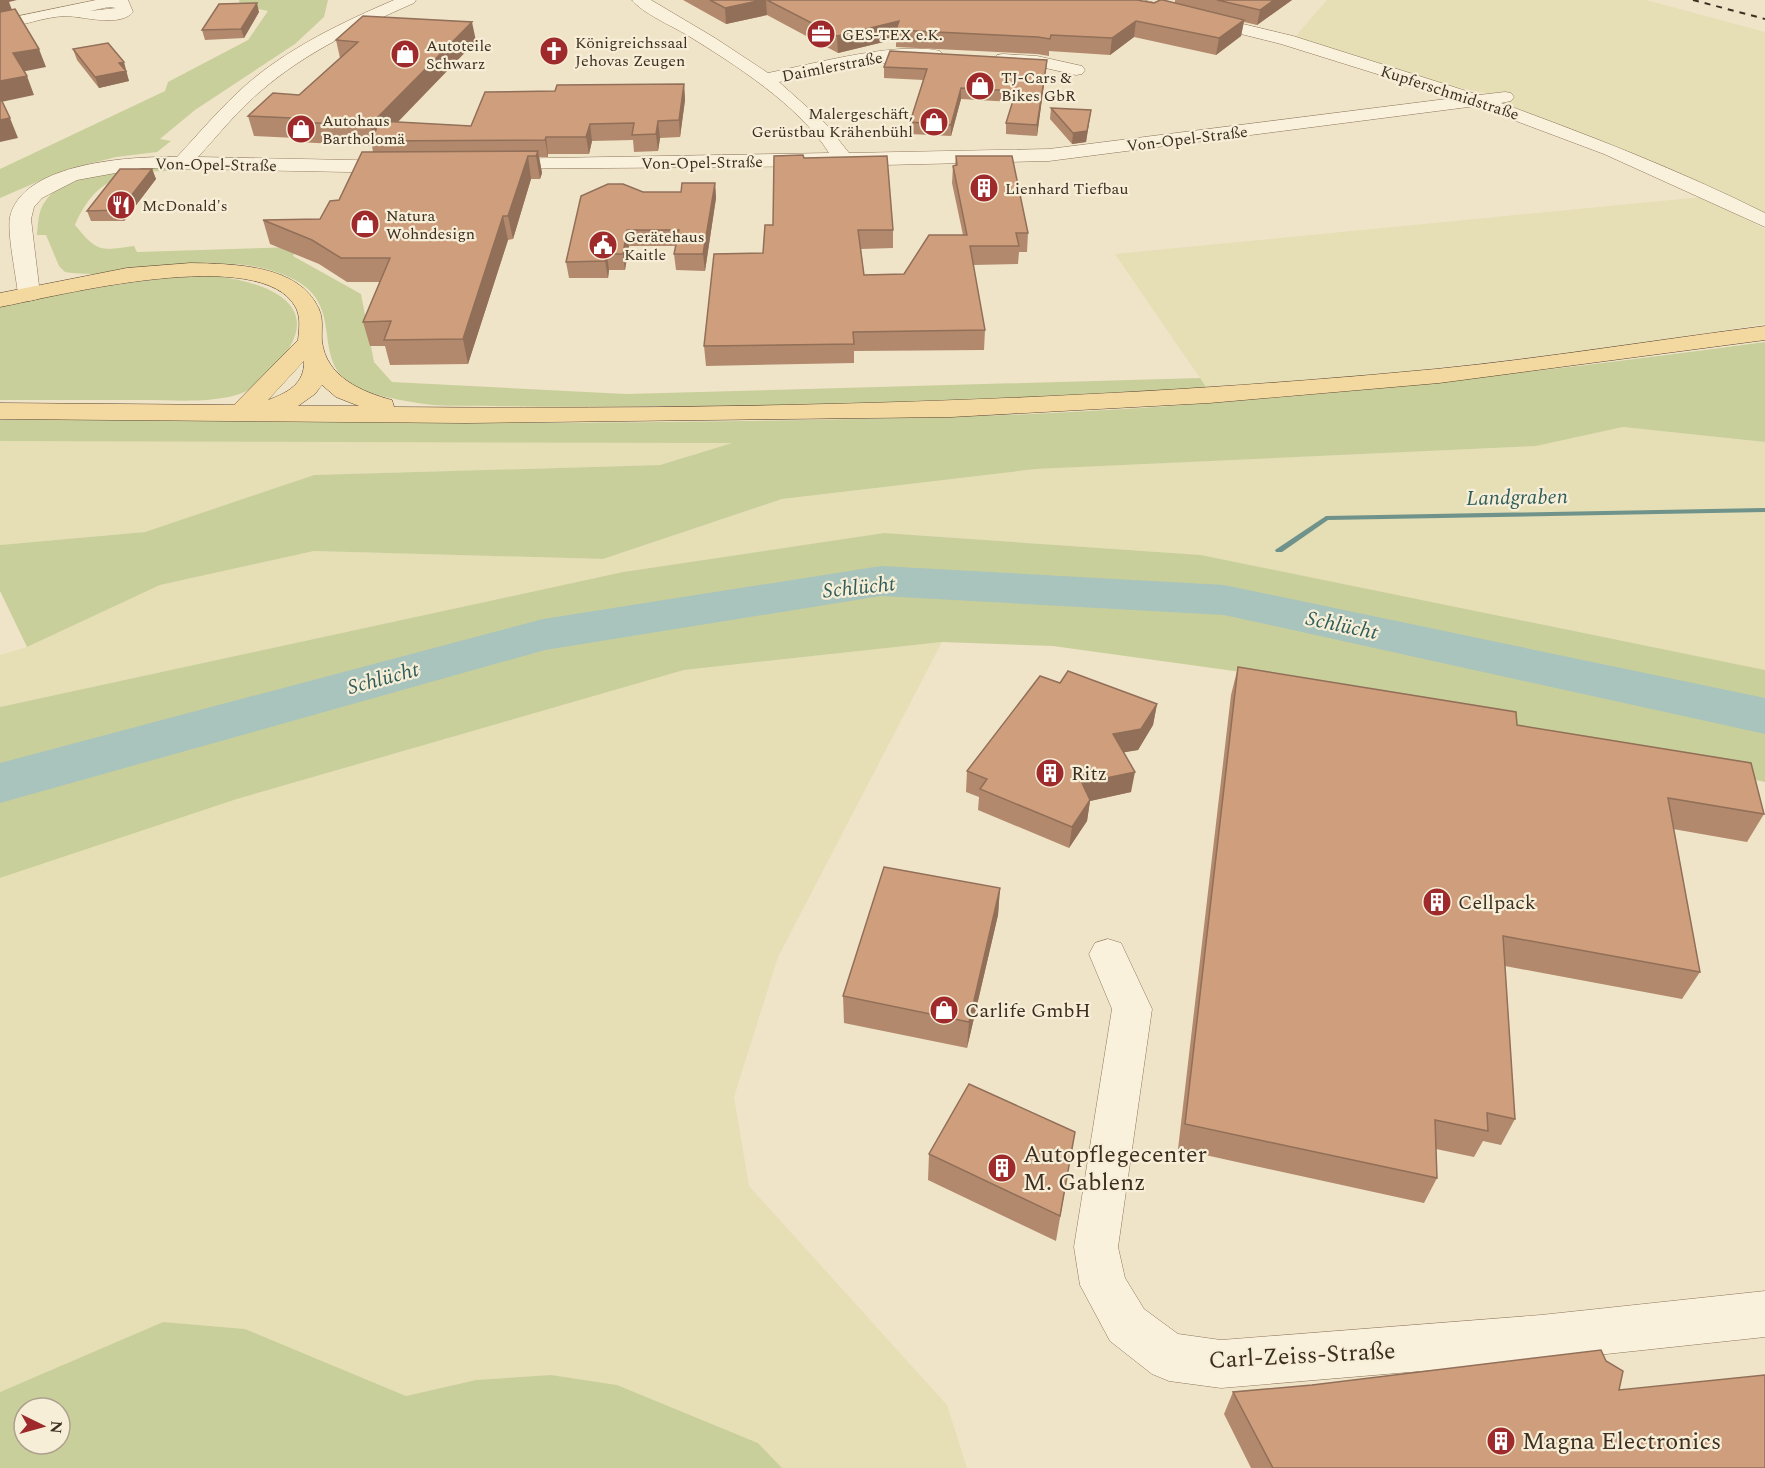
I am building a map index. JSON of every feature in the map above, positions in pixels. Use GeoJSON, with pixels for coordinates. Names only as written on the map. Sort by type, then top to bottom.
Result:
{"type":"FeatureCollection","features":[{"type":"Feature","properties":{"kind":"main road"},"geometry":{"type":"LineString","coordinates":[[0,300],[111,279],[182,270],[221,269],[256,275],[282,284],[301,298],[309,309],[315,376],[305,392],[285,404],[241,414]]}},
{"type":"Feature","properties":{"kind":"main road"},"geometry":{"type":"LineString","coordinates":[[0,411],[417,414],[940,409],[1198,396],[1438,376],[1765,333]]}},
{"type":"Feature","properties":{"kind":"main road"},"geometry":{"type":"LineString","coordinates":[[313,352],[337,388],[356,398],[417,414]]}},
{"type":"Feature","properties":{"kind":"street"},"geometry":{"type":"LineString","coordinates":[[183,162],[237,103],[288,62],[343,29],[408,0]]}},
{"type":"Feature","properties":{"kind":"street","name":"Daimlerstraße"},"geometry":{"type":"LineString","coordinates":[[640,0],[767,79],[804,112],[835,145],[843,160]]}},
{"type":"Feature","properties":{"kind":"street","name":"Kupferschmidstraße"},"geometry":{"type":"LineString","coordinates":[[1123,0],[1287,40],[1477,100],[1611,150],[1713,195],[1765,221]]}},
{"type":"Feature","properties":{"kind":"street"},"geometry":{"type":"LineString","coordinates":[[0,25],[63,11],[70,14],[129,19]]}},
{"type":"Feature","properties":{"kind":"street","name":"Daimlerstraße"},"geometry":{"type":"LineString","coordinates":[[767,79],[879,56],[949,56]]}},
{"type":"Feature","properties":{"kind":"street"},"geometry":{"type":"LineString","coordinates":[[982,58],[1037,61],[1076,70]]}},
{"type":"Feature","properties":{"kind":"street","name":"Von-Opel-Straße"},"geometry":{"type":"LineString","coordinates":[[482,165],[1049,155],[1504,97]]}},
{"type":"Feature","properties":{"kind":"street","name":"Von-Opel-Straße"},"geometry":{"type":"LineString","coordinates":[[29,294],[20,219],[23,208],[33,196],[51,185],[80,173],[114,165],[143,162],[415,166]]}},
{"type":"Feature","properties":{"kind":"street"},"geometry":{"type":"LineString","coordinates":[[0,254],[25,249]]}},
{"type":"Feature","properties":{"kind":"street","name":"Carl-Zeiss-Straße"},"geometry":{"type":"LineString","coordinates":[[1108,954],[1132,1009],[1096,1247],[1103,1285],[1127,1325],[1169,1357],[1221,1364],[1576,1334],[1765,1314]]}},
{"type":"Feature","properties":{"kind":"shaded area"},"geometry":{"type":"Polygon","coordinates":[[[1327,0],[1646,0],[1765,32],[1765,215],[1505,106],[1504,97],[1447,85],[1294,38],[1327,0]]]}},
{"type":"Feature","properties":{"kind":"shaded area"},"geometry":{"type":"Polygon","coordinates":[[[1702,197],[1765,229],[1765,324],[1615,348],[1402,372],[1208,390],[1115,254],[1702,197]]]}},
{"type":"Feature","properties":{"kind":"shaded area"},"geometry":{"type":"Polygon","coordinates":[[[1623,427],[1765,442],[1765,670],[1201,555],[884,533],[623,572],[0,707],[0,655],[27,647],[160,585],[314,551],[603,559],[782,499],[1036,469],[1536,446],[1623,427]]]}},
{"type":"Feature","properties":{"kind":"shaded area"},"geometry":{"type":"Polygon","coordinates":[[[0,441],[735,442],[660,465],[314,475],[145,532],[0,545],[0,441]]]}},
{"type":"Feature","properties":{"kind":"shaded area"},"geometry":{"type":"Polygon","coordinates":[[[942,642],[778,957],[734,1097],[749,1186],[947,1405],[967,1468],[782,1468],[758,1443],[617,1385],[551,1375],[476,1380],[406,1396],[244,1329],[163,1322],[0,1392],[0,878],[237,799],[684,670],[942,642]]]}},
{"type":"Feature","properties":{"kind":"green space"},"geometry":{"type":"Polygon","coordinates":[[[239,0],[328,0],[324,17],[295,44],[195,110],[160,139],[171,141],[157,152],[116,157],[65,170],[0,198],[0,169],[165,91],[168,82],[248,40],[268,11],[240,5],[239,0]]]}},
{"type":"Feature","properties":{"kind":"green space"},"geometry":{"type":"Polygon","coordinates":[[[144,167],[189,167],[185,171],[133,174],[106,184],[84,207],[75,225],[94,245],[106,249],[134,246],[137,252],[297,247],[293,256],[361,294],[374,362],[392,382],[626,394],[1200,378],[1208,390],[843,406],[450,406],[396,399],[356,387],[338,372],[332,359],[319,303],[310,291],[295,280],[267,269],[239,264],[210,264],[122,273],[65,272],[59,266],[46,235],[37,235],[39,214],[44,203],[63,186],[75,181],[89,176],[144,167]]]}},
{"type":"Feature","properties":{"kind":"green space"},"geometry":{"type":"Polygon","coordinates":[[[214,276],[254,284],[271,291],[285,300],[294,312],[297,326],[292,344],[267,375],[246,391],[233,396],[199,400],[0,400],[0,306],[160,279],[214,276]]]}},
{"type":"Feature","properties":{"kind":"green space"},"geometry":{"type":"Polygon","coordinates":[[[1765,342],[1765,442],[1623,427],[1536,446],[1036,469],[782,499],[603,559],[314,551],[160,585],[27,647],[0,591],[0,545],[145,532],[314,475],[660,465],[732,443],[0,441],[0,420],[584,423],[768,421],[1053,413],[1359,390],[1562,368],[1765,342]]]}},
{"type":"Feature","properties":{"kind":"green space"},"geometry":{"type":"Polygon","coordinates":[[[884,533],[1201,555],[1765,670],[1765,782],[1278,677],[1053,646],[942,642],[684,670],[237,799],[0,878],[0,707],[623,572],[884,533]]]}},
{"type":"Feature","properties":{"kind":"green space"},"geometry":{"type":"Polygon","coordinates":[[[163,1322],[245,1329],[406,1396],[476,1380],[551,1375],[617,1385],[758,1443],[782,1468],[0,1468],[0,1392],[163,1322]]]}},
{"type":"Feature","properties":{"kind":"building"},"geometry":{"type":"Polygon","coordinates":[[[710,0],[762,0],[725,8],[710,0]]]}},
{"type":"Feature","properties":{"kind":"building"},"geometry":{"type":"Polygon","coordinates":[[[767,0],[1137,0],[1154,3],[1163,0],[1244,20],[1219,38],[1136,21],[1112,38],[1051,35],[1050,39],[896,30],[899,21],[837,36],[767,0]]]}},
{"type":"Feature","properties":{"kind":"building"},"geometry":{"type":"Polygon","coordinates":[[[1217,0],[1274,0],[1260,10],[1217,0]]]}},
{"type":"Feature","properties":{"kind":"building"},"geometry":{"type":"Polygon","coordinates":[[[257,3],[241,29],[202,30],[219,4],[257,3]]]}},
{"type":"Feature","properties":{"kind":"building"},"geometry":{"type":"Polygon","coordinates":[[[15,9],[39,49],[13,53],[27,76],[0,81],[0,12],[15,9]]]}},
{"type":"Feature","properties":{"kind":"building"},"geometry":{"type":"Polygon","coordinates":[[[363,16],[472,22],[370,125],[292,122],[291,118],[248,116],[273,93],[299,95],[358,42],[336,40],[363,16]]]}},
{"type":"Feature","properties":{"kind":"building"},"geometry":{"type":"Polygon","coordinates":[[[108,43],[124,62],[119,63],[126,71],[95,77],[73,49],[108,43]]]}},
{"type":"Feature","properties":{"kind":"building"},"geometry":{"type":"Polygon","coordinates":[[[890,51],[1047,60],[1037,125],[1006,123],[1016,91],[961,88],[951,125],[910,122],[927,69],[884,67],[890,51]]]}},
{"type":"Feature","properties":{"kind":"building"},"geometry":{"type":"Polygon","coordinates":[[[684,84],[679,120],[658,121],[656,134],[632,135],[634,123],[590,124],[586,137],[546,137],[545,140],[371,141],[380,121],[471,126],[485,92],[555,91],[557,85],[684,84]]]}},
{"type":"Feature","properties":{"kind":"building"},"geometry":{"type":"Polygon","coordinates":[[[0,97],[10,118],[0,120],[0,97]]]}},
{"type":"Feature","properties":{"kind":"building"},"geometry":{"type":"Polygon","coordinates":[[[1051,108],[1091,110],[1087,131],[1073,133],[1051,108]]]}},
{"type":"Feature","properties":{"kind":"building"},"geometry":{"type":"Polygon","coordinates":[[[538,151],[536,156],[528,156],[508,216],[503,216],[463,339],[384,340],[391,321],[363,322],[390,258],[341,258],[312,240],[263,220],[320,219],[330,201],[339,200],[362,152],[538,151]]]}},
{"type":"Feature","properties":{"kind":"building"},"geometry":{"type":"Polygon","coordinates":[[[803,155],[804,158],[887,156],[893,230],[858,230],[864,275],[904,274],[929,235],[967,235],[953,166],[957,165],[956,156],[1012,156],[1028,233],[1016,233],[1019,246],[970,246],[985,330],[853,332],[854,344],[704,346],[714,254],[763,253],[765,225],[773,225],[774,156],[803,155]]]}},
{"type":"Feature","properties":{"kind":"building"},"geometry":{"type":"Polygon","coordinates":[[[120,169],[152,169],[120,210],[87,211],[120,169]]]}},
{"type":"Feature","properties":{"kind":"building"},"geometry":{"type":"Polygon","coordinates":[[[682,183],[715,183],[703,254],[674,254],[679,230],[627,230],[623,254],[607,254],[605,261],[566,262],[581,196],[608,184],[623,184],[643,192],[681,192],[682,183]]]}},
{"type":"Feature","properties":{"kind":"building","name":"Cellpack"},"geometry":{"type":"Polygon","coordinates":[[[1238,667],[1516,712],[1517,725],[1751,763],[1764,814],[1668,798],[1700,972],[1503,936],[1515,1119],[1487,1113],[1488,1131],[1435,1120],[1437,1178],[1185,1124],[1238,667]]]}},
{"type":"Feature","properties":{"kind":"building","name":"Ritz"},"geometry":{"type":"Polygon","coordinates":[[[1068,671],[1157,704],[1141,729],[1113,734],[1135,772],[1082,783],[1090,800],[1072,827],[980,789],[987,779],[967,771],[1040,676],[1060,683],[1068,671]]]}},
{"type":"Feature","properties":{"kind":"building"},"geometry":{"type":"Polygon","coordinates":[[[884,867],[1000,888],[969,1022],[843,996],[884,867]]]}},
{"type":"Feature","properties":{"kind":"building","name":"Autopflegecenter M. Gablenz"},"geometry":{"type":"Polygon","coordinates":[[[969,1084],[1075,1132],[1060,1216],[929,1154],[969,1084]]]}},
{"type":"Feature","properties":{"kind":"building","name":"Magna Electronics"},"geometry":{"type":"Polygon","coordinates":[[[1601,1350],[1606,1361],[1623,1371],[1619,1390],[1765,1375],[1765,1468],[1273,1468],[1233,1392],[1312,1385],[1601,1350]]]}},
{"type":"Feature","properties":{"kind":"waterway","name":"Landgraben"},"geometry":{"type":"LineString","coordinates":[[1279,550],[1326,518],[1765,510]]}},
{"type":"Feature","properties":{"kind":"waterway","name":"Schlücht"},"geometry":{"type":"LineString","coordinates":[[0,783],[543,635],[881,581],[1224,600],[1765,716]]}},
{"type":"Feature","properties":{"kind":"railway"},"geometry":{"type":"LineString","coordinates":[[1693,0],[1765,19]]}},
{"type":"Feature","properties":{"kind":"place","name":"GES-TEX e.K."},"geometry":{"type":"Point","coordinates":[821,34]}},
{"type":"Feature","properties":{"kind":"place","name":"Königreichssaal Jehovas Zeugen"},"geometry":{"type":"Point","coordinates":[554,51]}},
{"type":"Feature","properties":{"kind":"place","name":"Autoteile Schwarz"},"geometry":{"type":"Point","coordinates":[405,54]}},
{"type":"Feature","properties":{"kind":"place","name":"TJ-Cars & Bikes GbR"},"geometry":{"type":"Point","coordinates":[980,86]}},
{"type":"Feature","properties":{"kind":"place","name":"Malergeschäft, Gerüstbau Krähenbühl"},"geometry":{"type":"Point","coordinates":[934,122]}},
{"type":"Feature","properties":{"kind":"place","name":"Autohaus Bartholomä"},"geometry":{"type":"Point","coordinates":[301,129]}},
{"type":"Feature","properties":{"kind":"place","name":"Lienhard Tiefbau"},"geometry":{"type":"Point","coordinates":[984,188]}},
{"type":"Feature","properties":{"kind":"place","name":"McDonald's"},"geometry":{"type":"Point","coordinates":[121,205]}},
{"type":"Feature","properties":{"kind":"place","name":"Natura Wohndesign"},"geometry":{"type":"Point","coordinates":[365,224]}},
{"type":"Feature","properties":{"kind":"place","name":"Gerätehaus Kaitle"},"geometry":{"type":"Point","coordinates":[603,245]}},
{"type":"Feature","properties":{"kind":"place","name":"Ritz"},"geometry":{"type":"Point","coordinates":[1050,773]}},
{"type":"Feature","properties":{"kind":"place","name":"Cellpack"},"geometry":{"type":"Point","coordinates":[1437,902]}},
{"type":"Feature","properties":{"kind":"place","name":"Carlife GmbH"},"geometry":{"type":"Point","coordinates":[944,1010]}},
{"type":"Feature","properties":{"kind":"place","name":"Autopflegecenter M. Gablenz"},"geometry":{"type":"Point","coordinates":[1002,1168]}},
{"type":"Feature","properties":{"kind":"place","name":"Magna Electronics"},"geometry":{"type":"Point","coordinates":[1501,1441]}}]}
